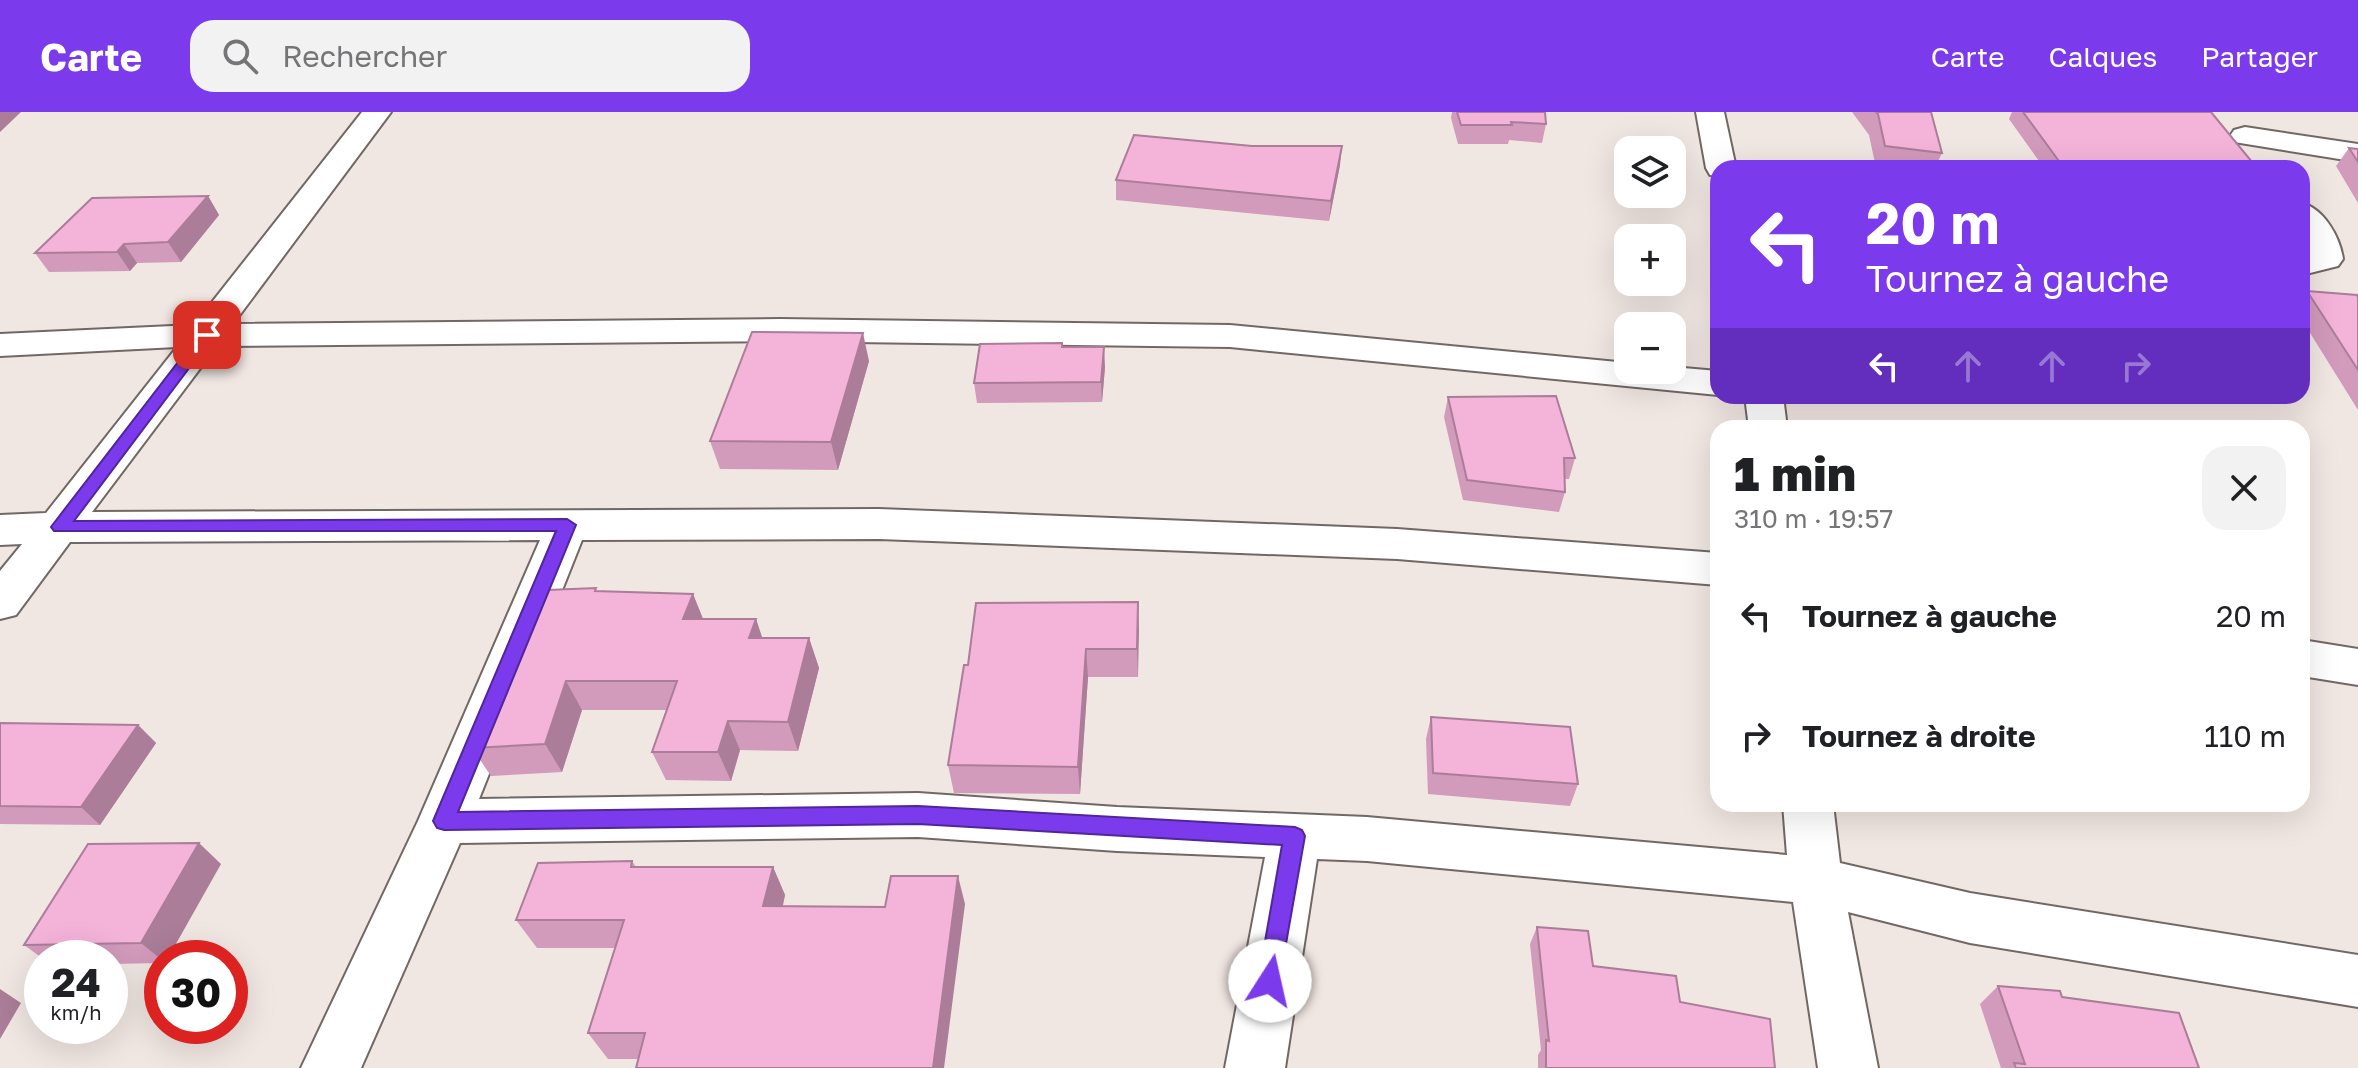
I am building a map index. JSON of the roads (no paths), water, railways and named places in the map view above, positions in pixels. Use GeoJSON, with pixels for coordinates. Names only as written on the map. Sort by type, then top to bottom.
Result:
{"type":"FeatureCollection","features":[{"type":"Feature","properties":{"kind":"street"},"geometry":{"type":"LineString","coordinates":[[0,603],[377,112]]}},
{"type":"Feature","properties":{"kind":"street"},"geometry":{"type":"LineString","coordinates":[[1710,112],[1719,160]]}},
{"type":"Feature","properties":{"kind":"street"},"geometry":{"type":"LineString","coordinates":[[2236,124],[2358,153]]}},
{"type":"Feature","properties":{"kind":"street"},"geometry":{"type":"LineString","coordinates":[[2236,124],[2263,160]]}},
{"type":"Feature","properties":{"kind":"street"},"geometry":{"type":"LineString","coordinates":[[2310,224],[2324,242],[2326,259],[2310,263]]}},
{"type":"Feature","properties":{"kind":"street"},"geometry":{"type":"LineString","coordinates":[[0,345],[207,335],[780,330],[1230,336],[1710,382]]}},
{"type":"Feature","properties":{"kind":"street"},"geometry":{"type":"LineString","coordinates":[[0,530],[60,527],[879,524],[1397,544],[1710,568]]}},
{"type":"Feature","properties":{"kind":"street"},"geometry":{"type":"LineString","coordinates":[[331,1068],[444,821],[567,525]]}},
{"type":"Feature","properties":{"kind":"street"},"geometry":{"type":"LineString","coordinates":[[2310,659],[2358,667]]}},
{"type":"Feature","properties":{"kind":"street"},"geometry":{"type":"LineString","coordinates":[[1809,812],[1816,881],[1848,1068]]}},
{"type":"Feature","properties":{"kind":"street"},"geometry":{"type":"LineString","coordinates":[[444,821],[918,815],[1367,839],[1816,881],[1970,918],[2358,981]]}},
{"type":"Feature","properties":{"kind":"street"},"geometry":{"type":"LineString","coordinates":[[1255,1068],[1295,836]]}}]}
